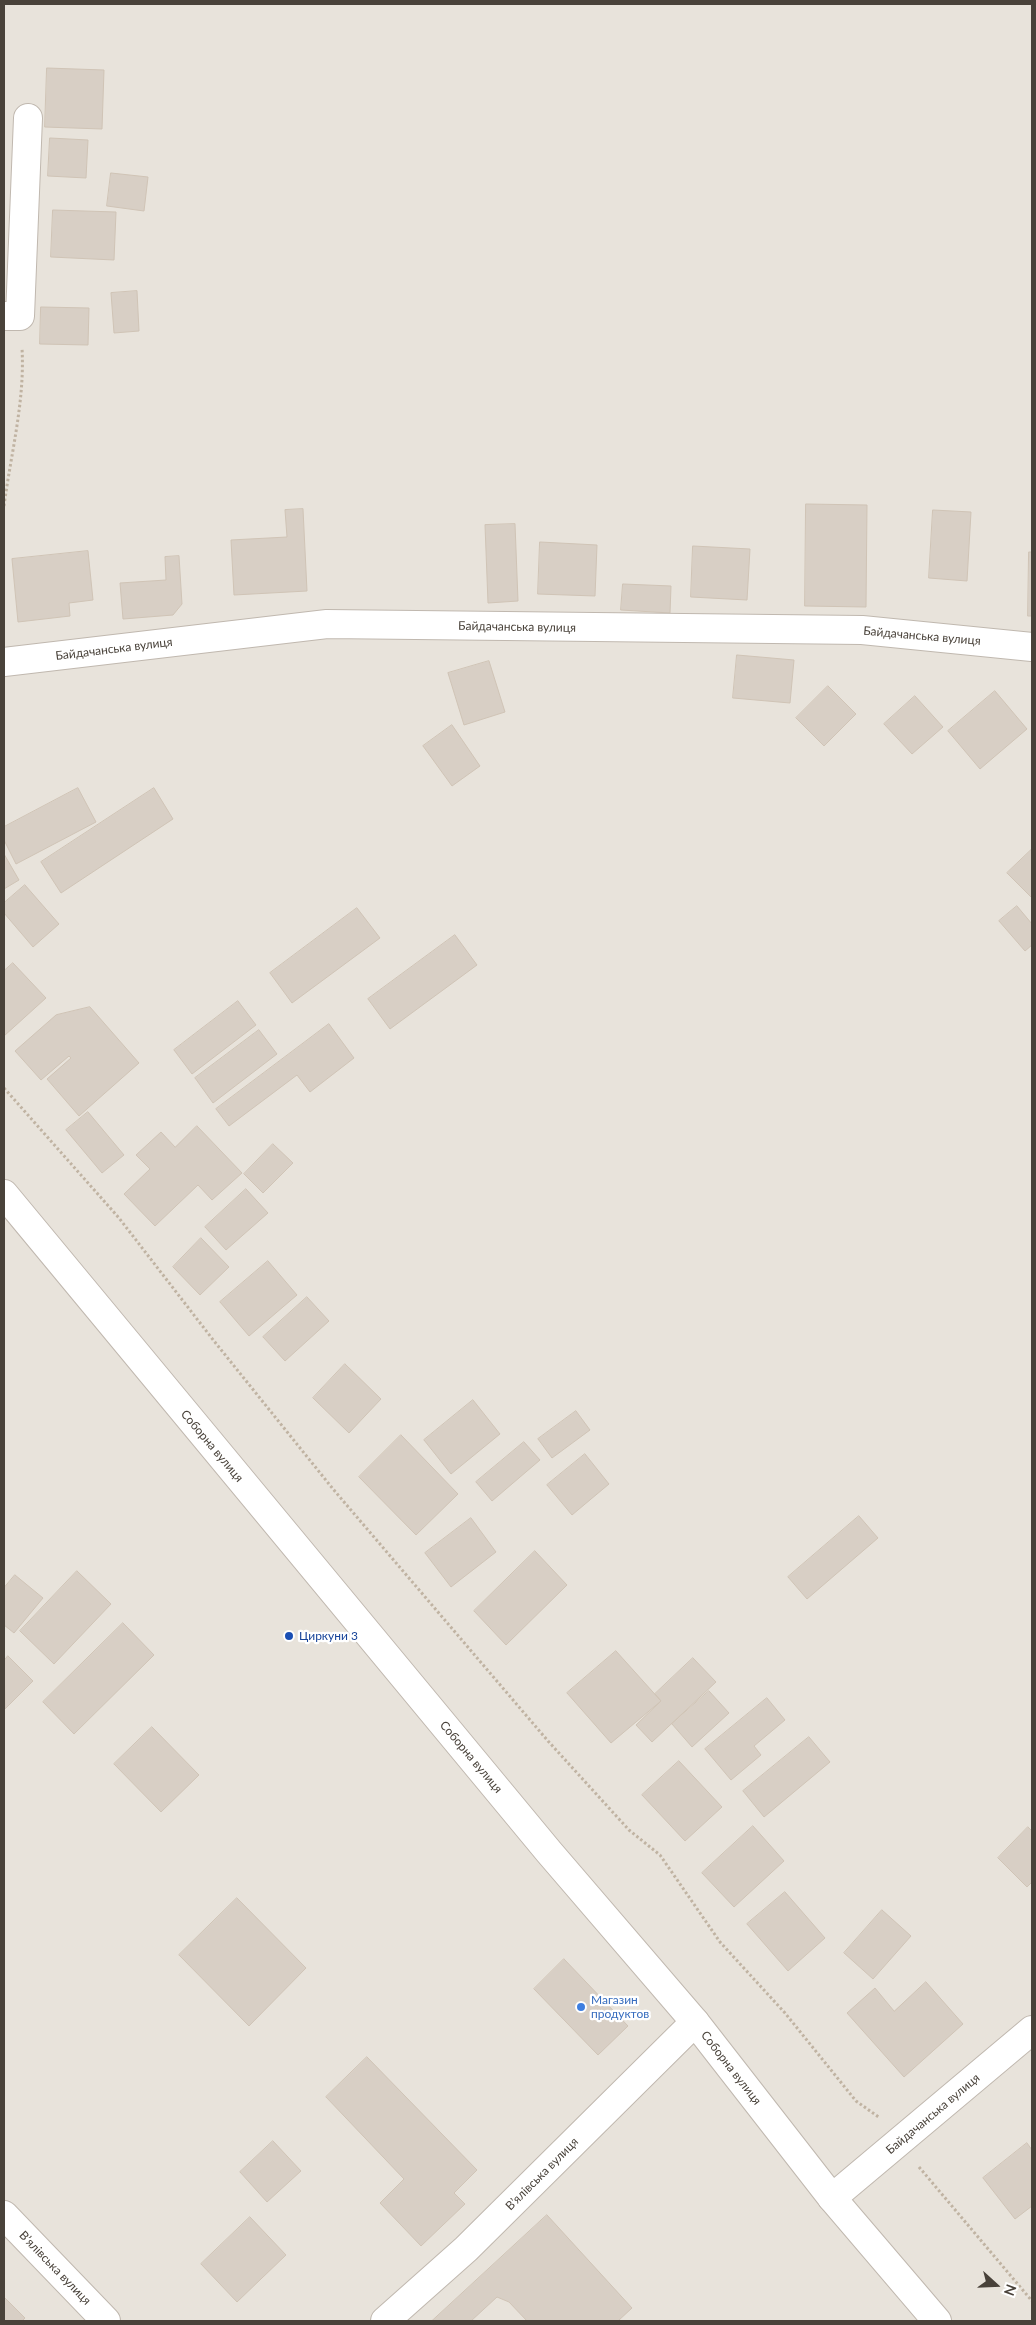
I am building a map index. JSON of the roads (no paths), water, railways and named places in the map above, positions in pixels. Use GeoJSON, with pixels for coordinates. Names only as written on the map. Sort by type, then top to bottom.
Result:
{"type":"FeatureCollection","features":[{"type":"Feature","properties":{"kind":"street"},"geometry":{"type":"LineString","coordinates":[[12,316],[28,118]]}},
{"type":"Feature","properties":{"kind":"street","name":"Байдачанська вулиця"},"geometry":{"type":"LineString","coordinates":[[4,662],[327,624],[862,630],[1032,647]]}},
{"type":"Feature","properties":{"kind":"street","name":"Соборна вулиця"},"geometry":{"type":"LineString","coordinates":[[4,1194],[544,1845],[695,2022],[832,2198],[937,2321]]}},
{"type":"Feature","properties":{"kind":"street","name":"В’ялівська вулиця"},"geometry":{"type":"LineString","coordinates":[[385,2321],[466,2249],[695,2022]]}},
{"type":"Feature","properties":{"kind":"street","name":"Байдачанська вулиця"},"geometry":{"type":"LineString","coordinates":[[832,2198],[1032,2030]]}},
{"type":"Feature","properties":{"kind":"street","name":"В’ялівська вулиця"},"geometry":{"type":"LineString","coordinates":[[4,2215],[106,2321]]}},
{"type":"Feature","properties":{"kind":"place","name":"Циркуни 3"},"geometry":{"type":"Point","coordinates":[289,1636]}},
{"type":"Feature","properties":{"kind":"place","name":"Магазин продуктов"},"geometry":{"type":"Point","coordinates":[581,2007]}}]}
